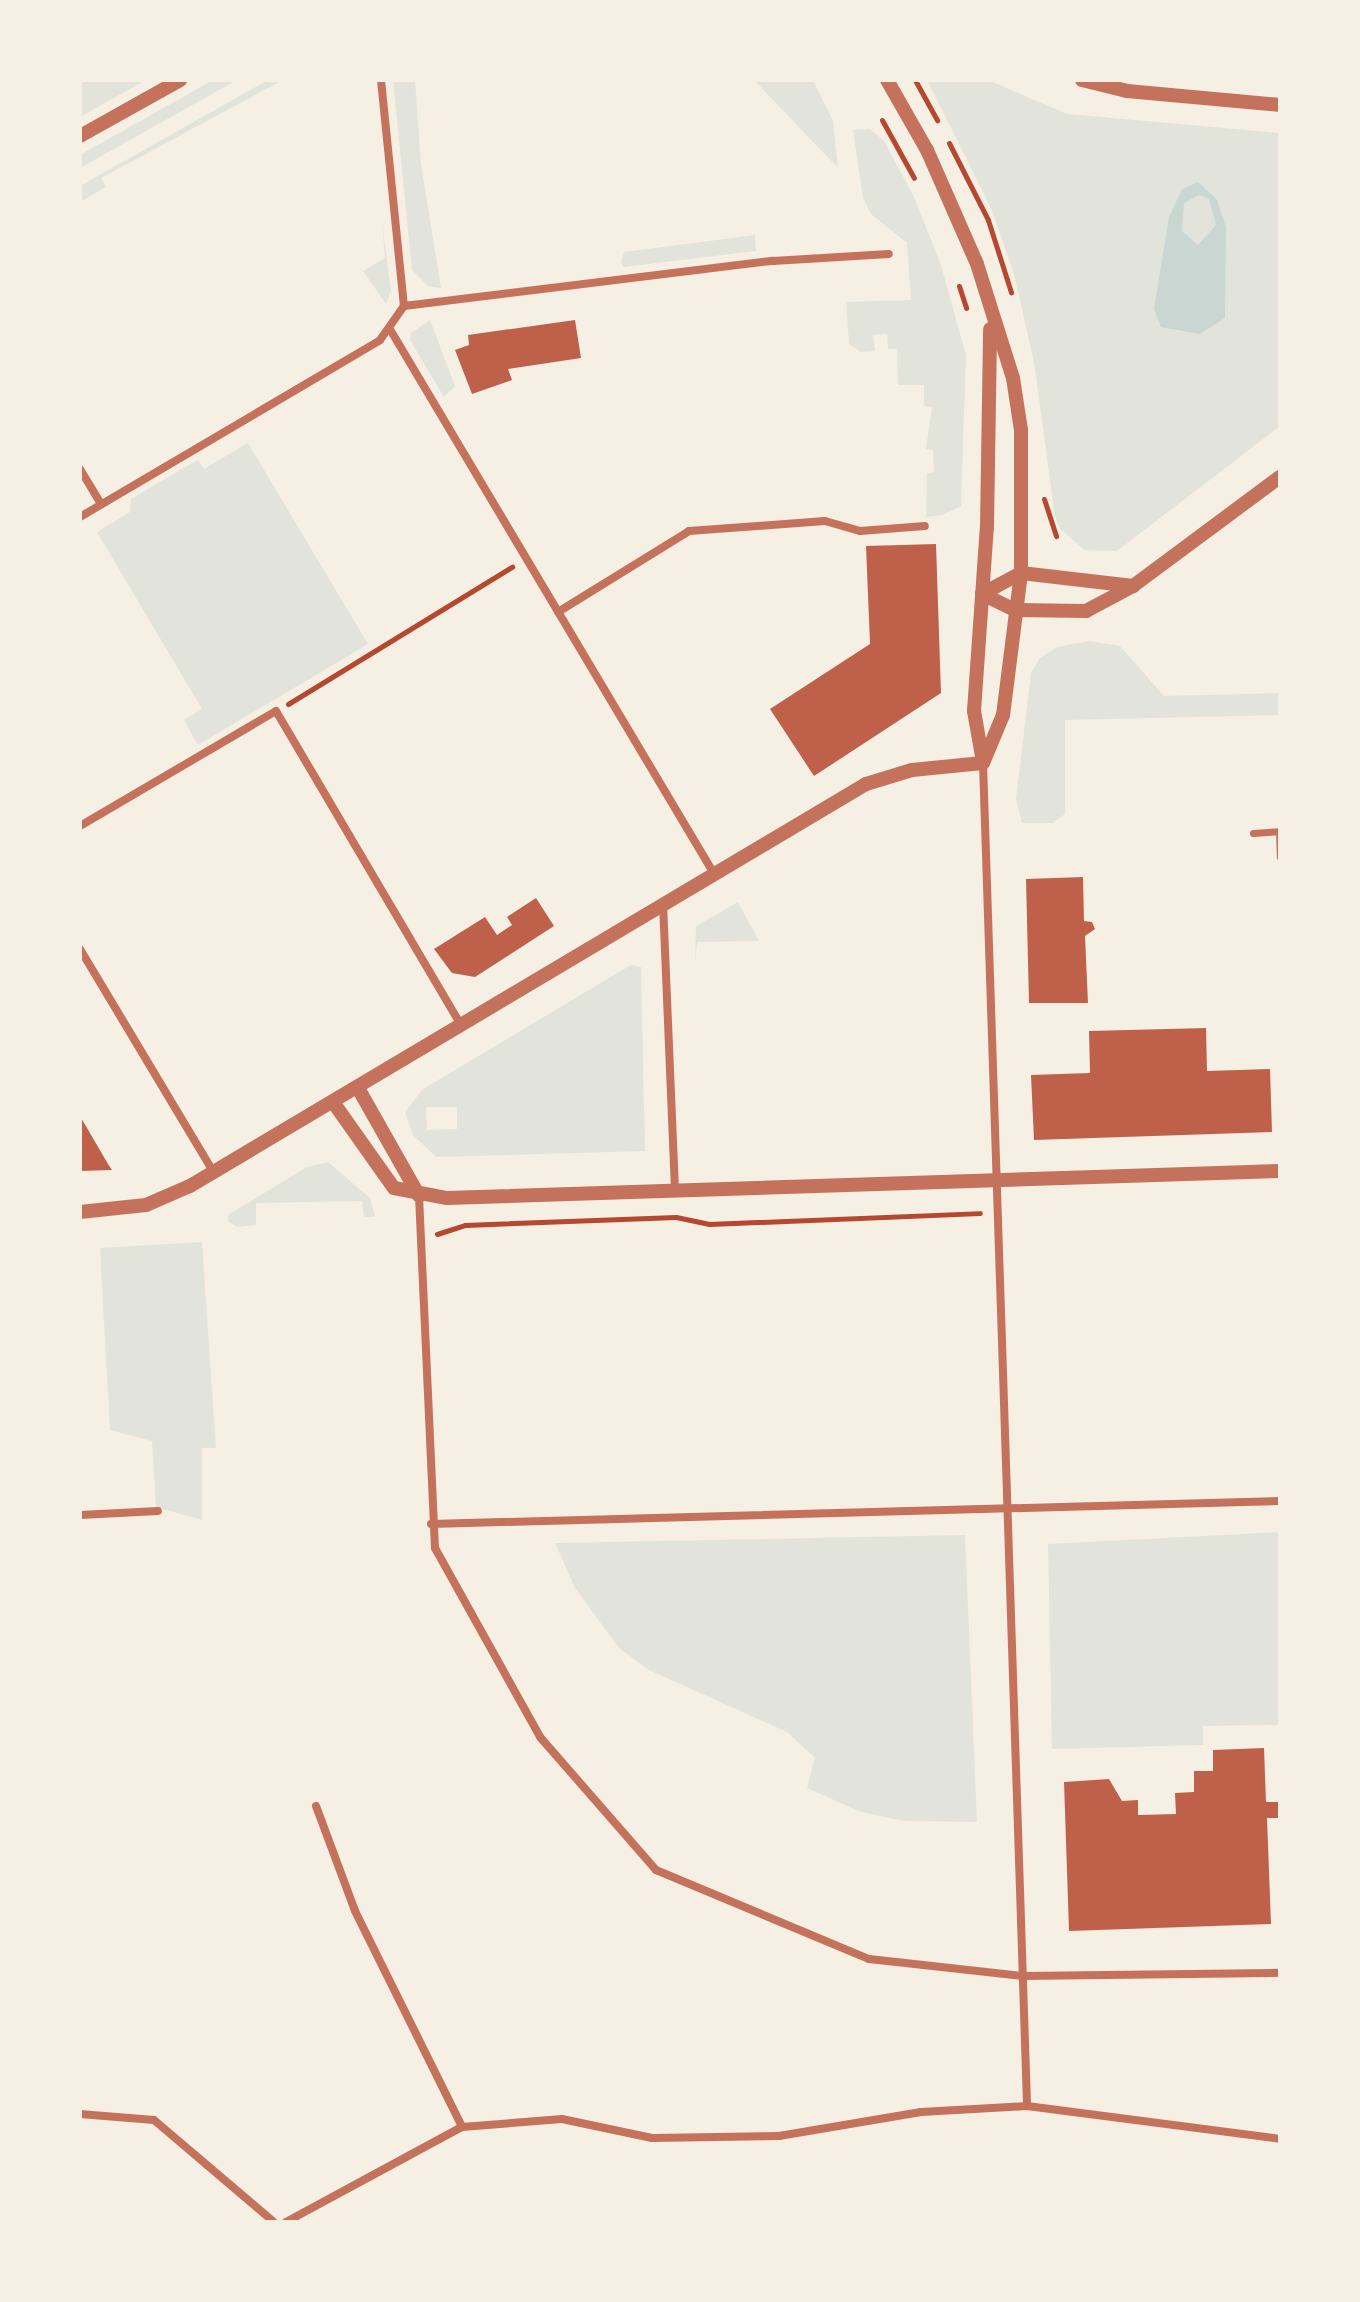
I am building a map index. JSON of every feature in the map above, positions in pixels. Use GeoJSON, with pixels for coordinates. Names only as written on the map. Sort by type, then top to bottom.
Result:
{"type":"FeatureCollection","features":[{"type":"Feature","properties":{"kind":"street"},"geometry":{"type":"LineString","coordinates":[[80,136],[180,80]]}},
{"type":"Feature","properties":{"kind":"street"},"geometry":{"type":"LineString","coordinates":[[80,517],[391,331],[404,306],[381,80]]}},
{"type":"Feature","properties":{"kind":"street"},"geometry":{"type":"LineString","coordinates":[[887,80],[927,150],[977,264],[1013,378],[1021,430],[1021,573],[1003,715],[983,763]]}},
{"type":"Feature","properties":{"kind":"street"},"geometry":{"type":"LineString","coordinates":[[1082,80],[1127,91],[1280,105]]}},
{"type":"Feature","properties":{"kind":"street"},"geometry":{"type":"LineString","coordinates":[[404,306],[773,261],[889,254]]}},
{"type":"Feature","properties":{"kind":"street"},"geometry":{"type":"LineString","coordinates":[[989,308],[992,367],[974,711],[983,763],[1027,2106]]}},
{"type":"Feature","properties":{"kind":"street"},"geometry":{"type":"LineString","coordinates":[[391,331],[523,560],[558,612],[713,872]]}},
{"type":"Feature","properties":{"kind":"street"},"geometry":{"type":"LineString","coordinates":[[80,469],[101,504]]}},
{"type":"Feature","properties":{"kind":"street"},"geometry":{"type":"LineString","coordinates":[[982,594],[1015,610],[1086,611],[1133,586],[1280,477]]}},
{"type":"Feature","properties":{"kind":"street"},"geometry":{"type":"LineString","coordinates":[[558,612],[689,531],[825,521],[860,531],[925,526]]}},
{"type":"Feature","properties":{"kind":"street"},"geometry":{"type":"LineString","coordinates":[[982,594],[1021,573],[1133,586]]}},
{"type":"Feature","properties":{"kind":"street"},"geometry":{"type":"LineString","coordinates":[[80,826],[276,711],[461,1025]]}},
{"type":"Feature","properties":{"kind":"street"},"geometry":{"type":"LineString","coordinates":[[80,1212],[123,1209],[167,1198],[214,1173],[713,872],[866,784],[912,770],[983,763]]}},
{"type":"Feature","properties":{"kind":"street"},"geometry":{"type":"LineString","coordinates":[[1253,833],[1279,831],[1280,857]]}},
{"type":"Feature","properties":{"kind":"street"},"geometry":{"type":"LineString","coordinates":[[663,903],[675,1190]]}},
{"type":"Feature","properties":{"kind":"street"},"geometry":{"type":"LineString","coordinates":[[80,949],[214,1173]]}},
{"type":"Feature","properties":{"kind":"street"},"geometry":{"type":"LineString","coordinates":[[358,1088],[419,1196],[423,1235],[431,1524],[435,1548],[540,1737],[656,1870],[856,1955],[1022,1976],[1280,1973]]}},
{"type":"Feature","properties":{"kind":"street"},"geometry":{"type":"LineString","coordinates":[[333,1102],[387,1181],[419,1196],[1280,1171]]}},
{"type":"Feature","properties":{"kind":"street"},"geometry":{"type":"LineString","coordinates":[[431,1524],[1280,1501]]}},
{"type":"Feature","properties":{"kind":"street"},"geometry":{"type":"LineString","coordinates":[[80,1515],[158,1511]]}},
{"type":"Feature","properties":{"kind":"street"},"geometry":{"type":"LineString","coordinates":[[316,1806],[355,1911],[462,2127]]}},
{"type":"Feature","properties":{"kind":"street"},"geometry":{"type":"LineString","coordinates":[[286,2222],[462,2127],[562,2119],[652,2138],[779,2136],[921,2112],[1027,2106],[1280,2139]]}},
{"type":"Feature","properties":{"kind":"street"},"geometry":{"type":"LineString","coordinates":[[80,2114],[154,2120],[274,2222]]}},
{"type":"Feature","properties":{"kind":"path"},"geometry":{"type":"LineString","coordinates":[[875,106],[916,182]]}},
{"type":"Feature","properties":{"kind":"path"},"geometry":{"type":"LineString","coordinates":[[958,281],[966,308]]}},
{"type":"Feature","properties":{"kind":"path"},"geometry":{"type":"LineString","coordinates":[[276,711],[523,560]]}},
{"type":"Feature","properties":{"kind":"path"},"geometry":{"type":"LineString","coordinates":[[423,1235],[465,1225],[685,1217],[709,1224],[997,1212]]}},
{"type":"Feature","properties":{"kind":"shaded area"},"geometry":{"type":"Polygon","coordinates":[[[80,80],[146,80],[80,117],[80,80]]]}},
{"type":"Feature","properties":{"kind":"shaded area"},"geometry":{"type":"Polygon","coordinates":[[[213,80],[237,80],[80,168],[80,155],[213,80]]]}},
{"type":"Feature","properties":{"kind":"shaded area"},"geometry":{"type":"Polygon","coordinates":[[[268,80],[283,80],[101,178],[106,187],[80,202],[80,186],[268,80]]]}},
{"type":"Feature","properties":{"kind":"shaded area"},"geometry":{"type":"Polygon","coordinates":[[[393,80],[415,80],[421,164],[441,288],[428,286],[412,270],[393,80]]]}},
{"type":"Feature","properties":{"kind":"shaded area"},"geometry":{"type":"Polygon","coordinates":[[[754,80],[813,80],[833,121],[838,168],[754,80]]]}},
{"type":"Feature","properties":{"kind":"shaded area"},"geometry":{"type":"Polygon","coordinates":[[[927,80],[988,80],[1067,114],[1280,133],[1280,426],[1117,551],[1085,550],[1061,530],[1055,517],[1034,362],[1014,274],[991,208],[927,80]]]}},
{"type":"Feature","properties":{"kind":"shaded area"},"geometry":{"type":"Polygon","coordinates":[[[870,129],[884,141],[914,197],[941,265],[966,355],[961,506],[943,515],[926,517],[927,473],[934,472],[933,450],[926,449],[932,407],[924,406],[924,385],[898,385],[897,349],[888,349],[887,334],[873,335],[875,351],[861,352],[849,344],[846,302],[911,300],[907,243],[871,214],[863,198],[853,130],[870,129]]]}},
{"type":"Feature","properties":{"kind":"shaded area"},"geometry":{"type":"Polygon","coordinates":[[[1198,182],[1217,200],[1226,227],[1225,318],[1200,334],[1161,327],[1154,309],[1169,217],[1182,189],[1198,182]],[[1199,195],[1184,203],[1182,231],[1198,245],[1216,225],[1209,199],[1199,195]]]}},
{"type":"Feature","properties":{"kind":"shaded area"},"geometry":{"type":"Polygon","coordinates":[[[382,222],[391,291],[386,304],[363,271],[385,258],[382,222]]]}},
{"type":"Feature","properties":{"kind":"shaded area"},"geometry":{"type":"Polygon","coordinates":[[[755,235],[756,251],[624,267],[621,262],[624,252],[755,235]]]}},
{"type":"Feature","properties":{"kind":"shaded area"},"geometry":{"type":"Polygon","coordinates":[[[430,320],[455,386],[444,397],[410,340],[411,333],[430,320]]]}},
{"type":"Feature","properties":{"kind":"shaded area"},"geometry":{"type":"Polygon","coordinates":[[[248,443],[368,644],[198,745],[184,720],[202,709],[97,532],[130,512],[131,499],[180,470],[198,460],[204,469],[248,443]]]}},
{"type":"Feature","properties":{"kind":"shaded area"},"geometry":{"type":"Polygon","coordinates":[[[1090,641],[1120,646],[1164,696],[1280,693],[1280,715],[1065,720],[1065,814],[1053,823],[1022,823],[1016,799],[1031,673],[1040,658],[1057,647],[1090,641]]]}},
{"type":"Feature","properties":{"kind":"shaded area"},"geometry":{"type":"Polygon","coordinates":[[[738,902],[759,941],[697,942],[695,964],[696,926],[738,902]]]}},
{"type":"Feature","properties":{"kind":"shaded area"},"geometry":{"type":"Polygon","coordinates":[[[631,965],[641,967],[645,1151],[436,1157],[413,1135],[405,1112],[423,1089],[631,965]],[[426,1107],[427,1130],[457,1129],[457,1107],[426,1107]]]}},
{"type":"Feature","properties":{"kind":"shaded area"},"geometry":{"type":"Polygon","coordinates":[[[328,1162],[370,1198],[375,1217],[364,1217],[362,1201],[256,1203],[256,1225],[237,1227],[228,1221],[228,1215],[307,1167],[328,1162]]]}},
{"type":"Feature","properties":{"kind":"shaded area"},"geometry":{"type":"Polygon","coordinates":[[[202,1242],[216,1448],[202,1448],[202,1520],[156,1507],[152,1441],[110,1430],[100,1248],[202,1242]]]}},
{"type":"Feature","properties":{"kind":"shaded area"},"geometry":{"type":"Polygon","coordinates":[[[1280,1532],[1280,1725],[1203,1726],[1203,1745],[1052,1749],[1048,1544],[1280,1532]]]}},
{"type":"Feature","properties":{"kind":"shaded area"},"geometry":{"type":"Polygon","coordinates":[[[965,1535],[977,1822],[904,1821],[861,1812],[807,1788],[815,1758],[787,1732],[649,1670],[619,1648],[575,1588],[555,1543],[965,1535]]]}},
{"type":"Feature","properties":{"kind":"building"},"geometry":{"type":"Polygon","coordinates":[[[575,320],[581,358],[508,369],[512,380],[472,394],[455,350],[469,345],[468,335],[575,320]]]}},
{"type":"Feature","properties":{"kind":"building"},"geometry":{"type":"Polygon","coordinates":[[[936,544],[941,693],[814,776],[770,709],[870,644],[866,546],[936,544]]]}},
{"type":"Feature","properties":{"kind":"building"},"geometry":{"type":"Polygon","coordinates":[[[1083,877],[1084,921],[1092,922],[1095,929],[1085,936],[1088,1003],[1029,1003],[1026,879],[1083,877]]]}},
{"type":"Feature","properties":{"kind":"building"},"geometry":{"type":"Polygon","coordinates":[[[536,898],[554,926],[475,977],[452,973],[434,949],[485,917],[497,935],[512,925],[507,917],[536,898]]]}},
{"type":"Feature","properties":{"kind":"building"},"geometry":{"type":"Polygon","coordinates":[[[1206,1028],[1207,1071],[1270,1069],[1272,1132],[1034,1140],[1031,1075],[1090,1073],[1089,1031],[1206,1028]]]}},
{"type":"Feature","properties":{"kind":"building"},"geometry":{"type":"Polygon","coordinates":[[[80,1116],[108,1164],[112,1170],[80,1171],[80,1116]]]}},
{"type":"Feature","properties":{"kind":"building"},"geometry":{"type":"Polygon","coordinates":[[[1264,1748],[1266,1802],[1280,1802],[1280,1818],[1267,1818],[1271,1924],[1069,1931],[1064,1782],[1109,1779],[1122,1801],[1138,1800],[1138,1815],[1176,1814],[1175,1793],[1194,1792],[1194,1771],[1213,1771],[1213,1750],[1264,1748]]]}}]}
